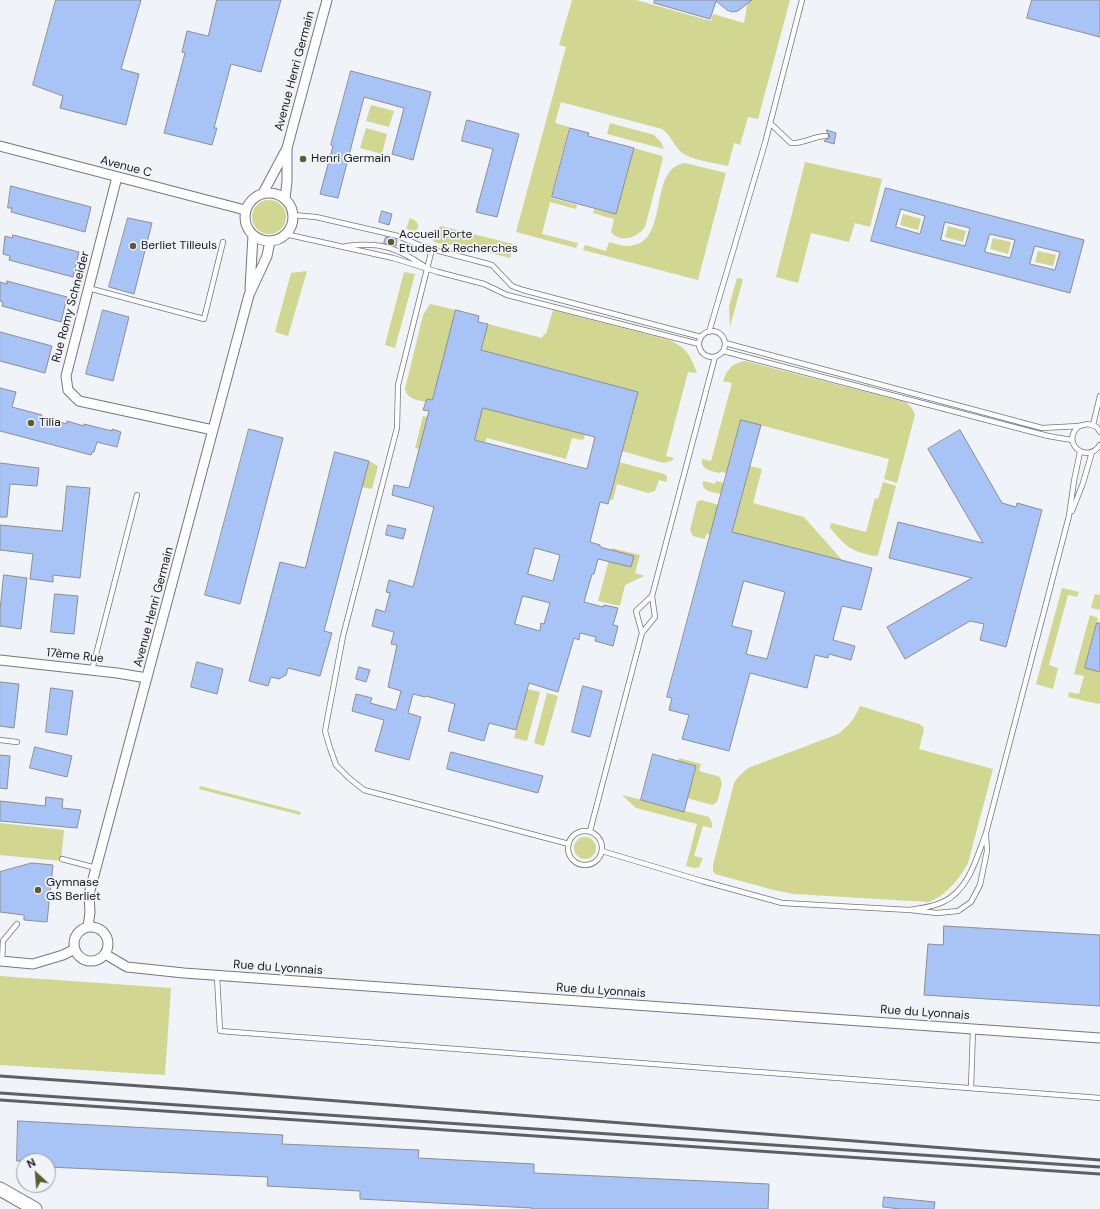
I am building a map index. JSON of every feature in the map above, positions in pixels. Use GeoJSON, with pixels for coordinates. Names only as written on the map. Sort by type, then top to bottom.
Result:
{"type":"FeatureCollection","features":[{"type":"Feature","properties":{"kind":"street","name":"Avenue Henri Germain"},"geometry":{"type":"LineString","coordinates":[[249,295],[252,235],[246,224],[246,210],[252,199],[263,193],[287,148],[327,0]]}},
{"type":"Feature","properties":{"kind":"street","name":"Avenue C"},"geometry":{"type":"LineString","coordinates":[[0,146],[246,210]]}},
{"type":"Feature","properties":{"kind":"street","name":"Avenue Henri Germain"},"geometry":{"type":"LineString","coordinates":[[285,199],[287,181],[287,148]]}},
{"type":"Feature","properties":{"kind":"street","name":"Rue Romy Schneider"},"geometry":{"type":"LineString","coordinates":[[117,177],[66,376],[68,390],[79,401],[213,430]]}},
{"type":"Feature","properties":{"kind":"street"},"geometry":{"type":"LineString","coordinates":[[252,235],[264,240],[276,240],[290,229],[292,222],[292,209],[285,199],[275,194],[263,193]]}},
{"type":"Feature","properties":{"kind":"street","name":"Avenue Henri Germain"},"geometry":{"type":"LineString","coordinates":[[88,927],[90,912],[89,894],[249,295],[267,256],[270,241]]}},
{"type":"Feature","properties":{"kind":"street","name":"17ème Rue"},"geometry":{"type":"LineString","coordinates":[[0,660],[92,670],[147,678]]}},
{"type":"Feature","properties":{"kind":"street"},"geometry":{"type":"LineString","coordinates":[[88,927],[98,928],[106,935],[108,945],[105,954],[97,960],[88,961],[80,957],[75,949],[74,942],[76,935],[81,930],[88,927]]}},
{"type":"Feature","properties":{"kind":"street"},"geometry":{"type":"LineString","coordinates":[[1,962],[33,964],[63,955],[75,949]]}},
{"type":"Feature","properties":{"kind":"street","name":"Rue du Lyonnais"},"geometry":{"type":"LineString","coordinates":[[105,954],[127,968],[217,976],[1100,1038]]}},
{"type":"Feature","properties":{"kind":"street"},"geometry":{"type":"LineString","coordinates":[[0,1189],[35,1209]]}},
{"type":"Feature","properties":{"kind":"lane"},"geometry":{"type":"LineString","coordinates":[[709,332],[770,122],[802,0]]}},
{"type":"Feature","properties":{"kind":"lane"},"geometry":{"type":"LineString","coordinates":[[770,122],[791,144],[798,144],[819,136],[826,136]]}},
{"type":"Feature","properties":{"kind":"lane"},"geometry":{"type":"LineString","coordinates":[[293,215],[316,217],[398,236],[432,249],[492,265],[512,286],[523,290],[701,337]]}},
{"type":"Feature","properties":{"kind":"lane"},"geometry":{"type":"LineString","coordinates":[[285,234],[392,258],[484,284],[507,295],[699,344]]}},
{"type":"Feature","properties":{"kind":"lane"},"geometry":{"type":"LineString","coordinates":[[88,288],[204,319],[223,242]]}},
{"type":"Feature","properties":{"kind":"lane"},"geometry":{"type":"LineString","coordinates":[[342,247],[362,245],[384,246],[395,249],[409,256],[427,268]]}},
{"type":"Feature","properties":{"kind":"lane"},"geometry":{"type":"LineString","coordinates":[[432,249],[398,386],[397,428],[343,636],[325,731],[336,765],[364,790],[569,844]]}},
{"type":"Feature","properties":{"kind":"lane"},"geometry":{"type":"LineString","coordinates":[[715,357],[704,354],[701,351],[699,344],[701,337],[709,332],[716,332],[719,334],[725,343],[1042,428],[1079,426],[1088,424],[1097,427],[1100,432]]}},
{"type":"Feature","properties":{"kind":"lane"},"geometry":{"type":"LineString","coordinates":[[590,832],[642,633],[655,617],[652,596],[715,357],[723,351],[725,343]]}},
{"type":"Feature","properties":{"kind":"lane"},"geometry":{"type":"LineString","coordinates":[[723,351],[1048,436],[1072,440]]}},
{"type":"Feature","properties":{"kind":"lane"},"geometry":{"type":"LineString","coordinates":[[1093,425],[1100,396]]}},
{"type":"Feature","properties":{"kind":"lane"},"geometry":{"type":"LineString","coordinates":[[1079,426],[1073,432],[1072,440],[1075,447],[1080,452],[1092,452]]}},
{"type":"Feature","properties":{"kind":"lane"},"geometry":{"type":"LineString","coordinates":[[1069,516],[1083,483],[1092,452],[1100,445]]}},
{"type":"Feature","properties":{"kind":"lane"},"geometry":{"type":"LineString","coordinates":[[910,910],[944,902],[956,892],[970,876],[986,833],[1069,516],[1080,452]]}},
{"type":"Feature","properties":{"kind":"lane"},"geometry":{"type":"LineString","coordinates":[[92,670],[137,495]]}},
{"type":"Feature","properties":{"kind":"lane"},"geometry":{"type":"LineString","coordinates":[[642,633],[636,611],[652,596]]}},
{"type":"Feature","properties":{"kind":"lane"},"geometry":{"type":"LineString","coordinates":[[0,740],[17,742]]}},
{"type":"Feature","properties":{"kind":"lane"},"geometry":{"type":"LineString","coordinates":[[579,832],[590,832],[598,837],[602,846],[602,851],[600,856],[592,863],[581,864],[572,859],[568,849],[569,844],[574,835],[579,832]]}},
{"type":"Feature","properties":{"kind":"lane"},"geometry":{"type":"LineString","coordinates":[[602,851],[782,903],[910,910],[937,913],[958,911],[972,902],[980,885],[983,871],[987,851],[986,833]]}},
{"type":"Feature","properties":{"kind":"lane"},"geometry":{"type":"LineString","coordinates":[[62,859],[96,868]]}},
{"type":"Feature","properties":{"kind":"lane"},"geometry":{"type":"LineString","coordinates":[[1,962],[3,941],[17,924]]}},
{"type":"Feature","properties":{"kind":"lane"},"geometry":{"type":"LineString","coordinates":[[217,976],[220,1031],[1100,1098]]}},
{"type":"Feature","properties":{"kind":"lane"},"geometry":{"type":"LineString","coordinates":[[971,1088],[973,1029]]}},
{"type":"Feature","properties":{"kind":"green space"},"geometry":{"type":"Polygon","coordinates":[[[572,0],[636,0],[711,21],[713,14],[744,23],[748,0],[790,0],[758,119],[748,117],[740,145],[734,143],[728,166],[689,157],[680,151],[668,134],[662,129],[561,102],[555,123],[569,127],[551,198],[577,205],[576,209],[550,202],[542,234],[578,243],[576,248],[516,232],[566,47],[559,45],[572,0]]]}},
{"type":"Feature","properties":{"kind":"green space"},"geometry":{"type":"Polygon","coordinates":[[[371,105],[394,111],[389,127],[366,121],[371,105]]]}},
{"type":"Feature","properties":{"kind":"green space"},"geometry":{"type":"Polygon","coordinates":[[[610,123],[654,135],[661,142],[664,149],[607,134],[610,123]]]}},
{"type":"Feature","properties":{"kind":"green space"},"geometry":{"type":"Polygon","coordinates":[[[366,128],[387,134],[382,154],[360,148],[366,128]]]}},
{"type":"Feature","properties":{"kind":"green space"},"geometry":{"type":"Polygon","coordinates":[[[634,148],[662,156],[663,158],[645,227],[634,236],[629,238],[620,238],[611,232],[614,219],[593,213],[594,209],[616,214],[634,148]]]}},
{"type":"Feature","properties":{"kind":"green space"},"geometry":{"type":"Polygon","coordinates":[[[805,162],[882,179],[870,227],[855,223],[849,242],[811,233],[798,283],[776,277],[805,162]]]}},
{"type":"Feature","properties":{"kind":"green space"},"geometry":{"type":"Polygon","coordinates":[[[685,163],[726,173],[698,280],[583,250],[585,245],[606,251],[609,242],[627,246],[641,243],[650,234],[655,221],[661,191],[666,178],[673,168],[685,163]]]}},
{"type":"Feature","properties":{"kind":"green space"},"geometry":{"type":"Polygon","coordinates":[[[266,200],[272,200],[276,201],[283,207],[286,217],[285,224],[279,231],[272,234],[266,234],[262,233],[255,227],[252,220],[252,214],[253,210],[259,203],[266,200]]]}},
{"type":"Feature","properties":{"kind":"green space"},"geometry":{"type":"Polygon","coordinates":[[[903,214],[921,219],[918,230],[900,225],[903,214]]]}},
{"type":"Feature","properties":{"kind":"green space"},"geometry":{"type":"Polygon","coordinates":[[[410,218],[418,223],[416,231],[406,229],[410,218]]]}},
{"type":"Feature","properties":{"kind":"green space"},"geometry":{"type":"Polygon","coordinates":[[[441,226],[513,244],[510,258],[455,244],[446,245],[434,242],[433,239],[435,230],[441,226]]]}},
{"type":"Feature","properties":{"kind":"green space"},"geometry":{"type":"Polygon","coordinates":[[[948,226],[966,231],[963,242],[945,237],[948,226]]]}},
{"type":"Feature","properties":{"kind":"green space"},"geometry":{"type":"Polygon","coordinates":[[[993,238],[1011,242],[1008,254],[990,249],[993,238]]]}},
{"type":"Feature","properties":{"kind":"green space"},"geometry":{"type":"Polygon","coordinates":[[[1038,251],[1056,255],[1053,266],[1035,262],[1038,251]]]}},
{"type":"Feature","properties":{"kind":"green space"},"geometry":{"type":"Polygon","coordinates":[[[307,271],[288,336],[275,332],[291,273],[307,271]]]}},
{"type":"Feature","properties":{"kind":"green space"},"geometry":{"type":"Polygon","coordinates":[[[404,272],[415,274],[395,348],[385,345],[404,272]]]}},
{"type":"Feature","properties":{"kind":"green space"},"geometry":{"type":"Polygon","coordinates":[[[737,278],[743,279],[730,327],[729,306],[737,278]]]}},
{"type":"Feature","properties":{"kind":"green space"},"geometry":{"type":"Polygon","coordinates":[[[430,304],[456,310],[432,400],[427,399],[426,402],[410,397],[405,389],[423,315],[430,304]]]}},
{"type":"Feature","properties":{"kind":"green space"},"geometry":{"type":"Polygon","coordinates":[[[553,310],[669,340],[684,349],[697,373],[688,372],[666,456],[674,458],[671,461],[664,463],[622,451],[637,392],[608,384],[596,392],[598,381],[468,347],[488,324],[542,338],[544,334],[546,334],[553,310]]]}},
{"type":"Feature","properties":{"kind":"green space"},"geometry":{"type":"Polygon","coordinates":[[[745,361],[908,404],[915,415],[897,483],[884,479],[889,459],[741,420],[727,473],[713,472],[705,468],[702,463],[702,459],[711,461],[732,383],[723,381],[726,373],[731,367],[737,363],[745,361]]]}},
{"type":"Feature","properties":{"kind":"green space"},"geometry":{"type":"Polygon","coordinates":[[[467,404],[585,434],[584,439],[581,440],[572,438],[566,459],[487,438],[485,442],[458,435],[467,404]]]}},
{"type":"Feature","properties":{"kind":"green space"},"geometry":{"type":"Polygon","coordinates":[[[423,416],[428,417],[419,449],[415,448],[423,416]]]}},
{"type":"Feature","properties":{"kind":"green space"},"geometry":{"type":"Polygon","coordinates":[[[369,461],[378,466],[372,489],[362,487],[369,461]]]}},
{"type":"Feature","properties":{"kind":"green space"},"geometry":{"type":"Polygon","coordinates":[[[619,462],[664,474],[667,476],[667,482],[659,480],[655,491],[648,493],[617,484],[613,500],[609,499],[619,462]]]}},
{"type":"Feature","properties":{"kind":"green space"},"geometry":{"type":"Polygon","coordinates":[[[750,466],[762,469],[753,503],[804,517],[843,561],[732,532],[750,466]]]}},
{"type":"Feature","properties":{"kind":"green space"},"geometry":{"type":"Polygon","coordinates":[[[703,481],[715,484],[716,481],[724,483],[721,494],[711,492],[706,489],[703,485],[703,481]]]}},
{"type":"Feature","properties":{"kind":"green space"},"geometry":{"type":"Polygon","coordinates":[[[883,482],[896,486],[878,555],[872,556],[849,547],[830,528],[831,523],[866,532],[875,498],[878,499],[883,482]]]}},
{"type":"Feature","properties":{"kind":"green space"},"geometry":{"type":"Polygon","coordinates":[[[701,500],[719,505],[711,535],[706,534],[705,539],[693,536],[690,530],[697,502],[701,500]]]}},
{"type":"Feature","properties":{"kind":"green space"},"geometry":{"type":"Polygon","coordinates":[[[612,548],[640,555],[635,573],[644,576],[625,585],[620,606],[598,601],[612,548]]]}},
{"type":"Feature","properties":{"kind":"green space"},"geometry":{"type":"Polygon","coordinates":[[[1062,588],[1079,592],[1077,597],[1068,595],[1049,665],[1058,668],[1053,689],[1036,684],[1062,588]]]}},
{"type":"Feature","properties":{"kind":"green space"},"geometry":{"type":"Polygon","coordinates":[[[1095,594],[1100,595],[1100,610],[1091,608],[1095,594]]]}},
{"type":"Feature","properties":{"kind":"green space"},"geometry":{"type":"Polygon","coordinates":[[[1090,615],[1098,618],[1097,623],[1100,624],[1100,629],[1095,628],[1085,668],[1100,672],[1100,703],[1098,704],[1068,697],[1069,692],[1079,694],[1084,676],[1074,674],[1090,615]]]}},
{"type":"Feature","properties":{"kind":"green space"},"geometry":{"type":"Polygon","coordinates":[[[527,689],[540,692],[527,741],[514,738],[527,689]]]}},
{"type":"Feature","properties":{"kind":"green space"},"geometry":{"type":"Polygon","coordinates":[[[547,693],[558,696],[544,746],[534,743],[547,693]]]}},
{"type":"Feature","properties":{"kind":"green space"},"geometry":{"type":"Polygon","coordinates":[[[860,706],[919,724],[924,730],[919,749],[993,769],[968,863],[946,892],[928,902],[794,894],[715,874],[713,871],[713,865],[734,783],[738,777],[748,768],[838,734],[851,722],[860,706]]]}},
{"type":"Feature","properties":{"kind":"green space"},"geometry":{"type":"Polygon","coordinates":[[[679,758],[701,764],[699,771],[720,777],[722,784],[717,802],[712,805],[687,798],[696,766],[678,761],[679,758]]]}},
{"type":"Feature","properties":{"kind":"green space"},"geometry":{"type":"Polygon","coordinates":[[[200,786],[301,812],[300,815],[199,789],[200,786]]]}},
{"type":"Feature","properties":{"kind":"green space"},"geometry":{"type":"Polygon","coordinates":[[[622,795],[709,817],[712,823],[712,828],[703,826],[694,856],[703,858],[699,867],[694,868],[686,866],[697,824],[636,808],[622,795]]]}},
{"type":"Feature","properties":{"kind":"green space"},"geometry":{"type":"Polygon","coordinates":[[[0,823],[64,830],[61,861],[0,855],[0,823]]]}},
{"type":"Feature","properties":{"kind":"green space"},"geometry":{"type":"Polygon","coordinates":[[[585,837],[593,840],[596,848],[593,856],[585,859],[577,856],[574,848],[577,840],[585,837]]]}},
{"type":"Feature","properties":{"kind":"green space"},"geometry":{"type":"Polygon","coordinates":[[[0,976],[171,988],[165,1075],[0,1065],[0,976]]]}},
{"type":"Feature","properties":{"kind":"building"},"geometry":{"type":"Polygon","coordinates":[[[56,0],[141,0],[121,69],[139,74],[126,125],[60,108],[63,96],[33,85],[56,0]]]}},
{"type":"Feature","properties":{"kind":"building"},"geometry":{"type":"Polygon","coordinates":[[[217,0],[281,0],[261,72],[231,64],[214,128],[217,128],[212,145],[164,133],[185,53],[182,52],[187,31],[208,36],[217,0]]]}},
{"type":"Feature","properties":{"kind":"building"},"geometry":{"type":"Polygon","coordinates":[[[655,0],[752,0],[738,11],[732,12],[716,1],[710,19],[654,3],[655,0]]]}},
{"type":"Feature","properties":{"kind":"building"},"geometry":{"type":"Polygon","coordinates":[[[1032,0],[1100,0],[1100,37],[1027,18],[1032,0]]]}},
{"type":"Feature","properties":{"kind":"building"},"geometry":{"type":"Polygon","coordinates":[[[351,71],[431,92],[413,160],[392,154],[404,108],[364,97],[338,198],[320,194],[333,146],[331,145],[351,71]]]}},
{"type":"Feature","properties":{"kind":"building"},"geometry":{"type":"Polygon","coordinates":[[[467,120],[519,134],[497,217],[476,212],[493,149],[462,141],[467,120]]]}},
{"type":"Feature","properties":{"kind":"building"},"geometry":{"type":"Polygon","coordinates":[[[570,128],[589,133],[588,136],[634,148],[616,214],[552,197],[570,128]]]}},
{"type":"Feature","properties":{"kind":"building"},"geometry":{"type":"Polygon","coordinates":[[[827,130],[836,133],[834,144],[824,141],[830,137],[827,130]]]}},
{"type":"Feature","properties":{"kind":"building"},"geometry":{"type":"Polygon","coordinates":[[[11,186],[91,207],[85,232],[11,212],[12,208],[8,208],[11,186]]]}},
{"type":"Feature","properties":{"kind":"building"},"geometry":{"type":"Polygon","coordinates":[[[886,188],[1084,240],[1070,293],[871,241],[886,188]],[[901,209],[896,227],[920,234],[925,216],[901,209]],[[945,222],[941,240],[965,246],[970,228],[945,222]],[[990,234],[985,252],[1010,258],[1015,240],[990,234]],[[1035,246],[1030,264],[1055,270],[1060,252],[1035,246]]]}},
{"type":"Feature","properties":{"kind":"building"},"geometry":{"type":"Polygon","coordinates":[[[382,211],[392,214],[389,225],[379,222],[382,211]]]}},
{"type":"Feature","properties":{"kind":"building","name":"Berliet Tilleuls"},"geometry":{"type":"Polygon","coordinates":[[[128,218],[152,223],[134,294],[109,287],[128,218]]]}},
{"type":"Feature","properties":{"kind":"building"},"geometry":{"type":"Polygon","coordinates":[[[13,235],[79,252],[73,277],[9,260],[10,256],[3,254],[5,236],[12,238],[13,235]]]}},
{"type":"Feature","properties":{"kind":"building"},"geometry":{"type":"Polygon","coordinates":[[[386,237],[397,240],[396,246],[384,243],[386,237]]]}},
{"type":"Feature","properties":{"kind":"building"},"geometry":{"type":"Polygon","coordinates":[[[7,281],[67,297],[61,322],[2,306],[3,302],[0,301],[0,282],[7,284],[7,281]]]}},
{"type":"Feature","properties":{"kind":"building"},"geometry":{"type":"Polygon","coordinates":[[[103,310],[129,317],[113,381],[86,374],[103,310]]]}},
{"type":"Feature","properties":{"kind":"building"},"geometry":{"type":"Polygon","coordinates":[[[456,310],[479,316],[478,322],[488,324],[481,350],[638,392],[608,504],[600,502],[590,542],[600,545],[600,547],[634,556],[631,567],[598,559],[584,602],[603,607],[604,605],[618,608],[613,625],[618,626],[613,646],[595,641],[596,637],[580,633],[579,640],[574,638],[558,692],[529,683],[516,730],[489,723],[484,741],[448,731],[455,704],[413,694],[408,713],[421,717],[409,760],[375,751],[384,720],[352,711],[356,694],[372,698],[370,703],[396,710],[401,691],[388,687],[397,645],[391,644],[394,632],[372,626],[376,609],[385,612],[390,593],[386,592],[389,580],[413,587],[434,507],[392,495],[394,485],[409,488],[429,411],[423,410],[427,399],[432,400],[456,310]],[[483,408],[475,440],[587,469],[595,437],[483,408]],[[535,548],[528,574],[553,581],[560,555],[535,548]],[[523,596],[515,624],[540,631],[541,623],[544,624],[550,603],[523,596]]]}},
{"type":"Feature","properties":{"kind":"building"},"geometry":{"type":"Polygon","coordinates":[[[0,332],[52,346],[45,373],[0,361],[0,332]]]}},
{"type":"Feature","properties":{"kind":"building","name":"Tilia"},"geometry":{"type":"Polygon","coordinates":[[[0,388],[16,392],[12,407],[42,415],[41,417],[67,424],[67,421],[84,426],[84,424],[121,432],[117,447],[97,442],[94,452],[92,452],[91,455],[0,431],[0,388]]]}},
{"type":"Feature","properties":{"kind":"building"},"geometry":{"type":"Polygon","coordinates":[[[741,420],[761,425],[732,532],[872,568],[861,610],[842,606],[833,640],[855,646],[851,660],[829,654],[828,658],[815,655],[807,688],[750,673],[729,751],[682,739],[689,715],[669,710],[672,698],[667,697],[741,420]],[[744,581],[732,626],[752,631],[746,654],[767,659],[785,592],[744,581]]]}},
{"type":"Feature","properties":{"kind":"building"},"geometry":{"type":"Polygon","coordinates":[[[249,429],[283,438],[240,604],[205,595],[249,429]]]}},
{"type":"Feature","properties":{"kind":"building"},"geometry":{"type":"Polygon","coordinates":[[[960,430],[1002,503],[1016,507],[1017,503],[1042,510],[1006,647],[980,640],[984,624],[970,621],[905,659],[887,627],[972,578],[889,558],[898,522],[983,543],[928,449],[960,430]]]}},
{"type":"Feature","properties":{"kind":"building"},"geometry":{"type":"Polygon","coordinates":[[[335,452],[369,461],[324,631],[332,633],[320,676],[288,668],[286,675],[279,679],[271,677],[268,686],[249,681],[280,562],[305,568],[335,452]]]}},
{"type":"Feature","properties":{"kind":"building"},"geometry":{"type":"Polygon","coordinates":[[[0,463],[39,468],[37,486],[10,484],[7,517],[0,517],[0,463]]]}},
{"type":"Feature","properties":{"kind":"building"},"geometry":{"type":"Polygon","coordinates":[[[67,486],[90,488],[80,578],[53,575],[53,582],[30,579],[33,554],[0,550],[0,525],[62,531],[67,486]]]}},
{"type":"Feature","properties":{"kind":"building"},"geometry":{"type":"Polygon","coordinates":[[[388,525],[406,529],[403,539],[386,535],[388,525]]]}},
{"type":"Feature","properties":{"kind":"building"},"geometry":{"type":"Polygon","coordinates":[[[4,575],[27,578],[21,629],[0,626],[4,575]]]}},
{"type":"Feature","properties":{"kind":"building"},"geometry":{"type":"Polygon","coordinates":[[[55,594],[78,596],[74,634],[51,632],[55,594]]]}},
{"type":"Feature","properties":{"kind":"building"},"geometry":{"type":"Polygon","coordinates":[[[1097,623],[1100,623],[1100,672],[1085,668],[1097,623]]]}},
{"type":"Feature","properties":{"kind":"building"},"geometry":{"type":"Polygon","coordinates":[[[197,662],[223,669],[217,694],[191,687],[197,662]]]}},
{"type":"Feature","properties":{"kind":"building"},"geometry":{"type":"Polygon","coordinates":[[[359,667],[370,670],[366,682],[356,679],[359,667]]]}},
{"type":"Feature","properties":{"kind":"building"},"geometry":{"type":"Polygon","coordinates":[[[0,682],[19,684],[14,728],[0,726],[0,682]]]}},
{"type":"Feature","properties":{"kind":"building"},"geometry":{"type":"Polygon","coordinates":[[[583,686],[602,691],[590,737],[572,732],[583,686]]]}},
{"type":"Feature","properties":{"kind":"building"},"geometry":{"type":"Polygon","coordinates":[[[51,688],[73,691],[67,735],[46,732],[51,688]]]}},
{"type":"Feature","properties":{"kind":"building"},"geometry":{"type":"Polygon","coordinates":[[[35,747],[72,756],[67,777],[30,768],[35,747]]]}},
{"type":"Feature","properties":{"kind":"building"},"geometry":{"type":"Polygon","coordinates":[[[451,752],[543,776],[538,793],[447,769],[451,752]]]}},
{"type":"Feature","properties":{"kind":"building"},"geometry":{"type":"Polygon","coordinates":[[[653,754],[696,766],[684,812],[641,800],[653,754]]]}},
{"type":"Feature","properties":{"kind":"building"},"geometry":{"type":"Polygon","coordinates":[[[0,755],[10,756],[7,789],[0,788],[0,755]]]}},
{"type":"Feature","properties":{"kind":"building"},"geometry":{"type":"Polygon","coordinates":[[[46,797],[63,799],[62,808],[81,810],[77,828],[0,821],[0,801],[45,806],[46,797]]]}},
{"type":"Feature","properties":{"kind":"building"},"geometry":{"type":"Polygon","coordinates":[[[32,863],[53,865],[47,922],[24,920],[24,915],[0,912],[0,872],[32,863]]]}},
{"type":"Feature","properties":{"kind":"building"},"geometry":{"type":"Polygon","coordinates":[[[944,926],[1100,935],[1100,1006],[924,995],[928,944],[943,945],[944,926]]]}},
{"type":"Feature","properties":{"kind":"building"},"geometry":{"type":"Polygon","coordinates":[[[18,1121],[283,1135],[282,1144],[419,1150],[418,1158],[534,1164],[534,1173],[769,1184],[768,1209],[532,1209],[360,1199],[360,1191],[267,1186],[268,1177],[56,1167],[56,1153],[17,1153],[18,1121]]]}},
{"type":"Feature","properties":{"kind":"building"},"geometry":{"type":"Polygon","coordinates":[[[884,1197],[935,1202],[934,1209],[900,1209],[883,1207],[884,1197]]]}},
{"type":"Feature","properties":{"kind":"railway"},"geometry":{"type":"LineString","coordinates":[[0,1076],[1100,1160]]}},
{"type":"Feature","properties":{"kind":"railway"},"geometry":{"type":"LineString","coordinates":[[0,1093],[1100,1167]]}},
{"type":"Feature","properties":{"kind":"railway"},"geometry":{"type":"LineString","coordinates":[[0,1100],[1100,1174]]}},
{"type":"Feature","properties":{"kind":"place","name":"Henri Germain"},"geometry":{"type":"Point","coordinates":[303,159]}},
{"type":"Feature","properties":{"kind":"place","name":"Accueil Porte Etudes & Recherches"},"geometry":{"type":"Point","coordinates":[391,242]}},
{"type":"Feature","properties":{"kind":"place","name":"Berliet Tilleuls"},"geometry":{"type":"Point","coordinates":[133,246]}},
{"type":"Feature","properties":{"kind":"place","name":"Tilia"},"geometry":{"type":"Point","coordinates":[31,423]}},
{"type":"Feature","properties":{"kind":"place","name":"Gymnase GS Berliet"},"geometry":{"type":"Point","coordinates":[38,890]}}]}
